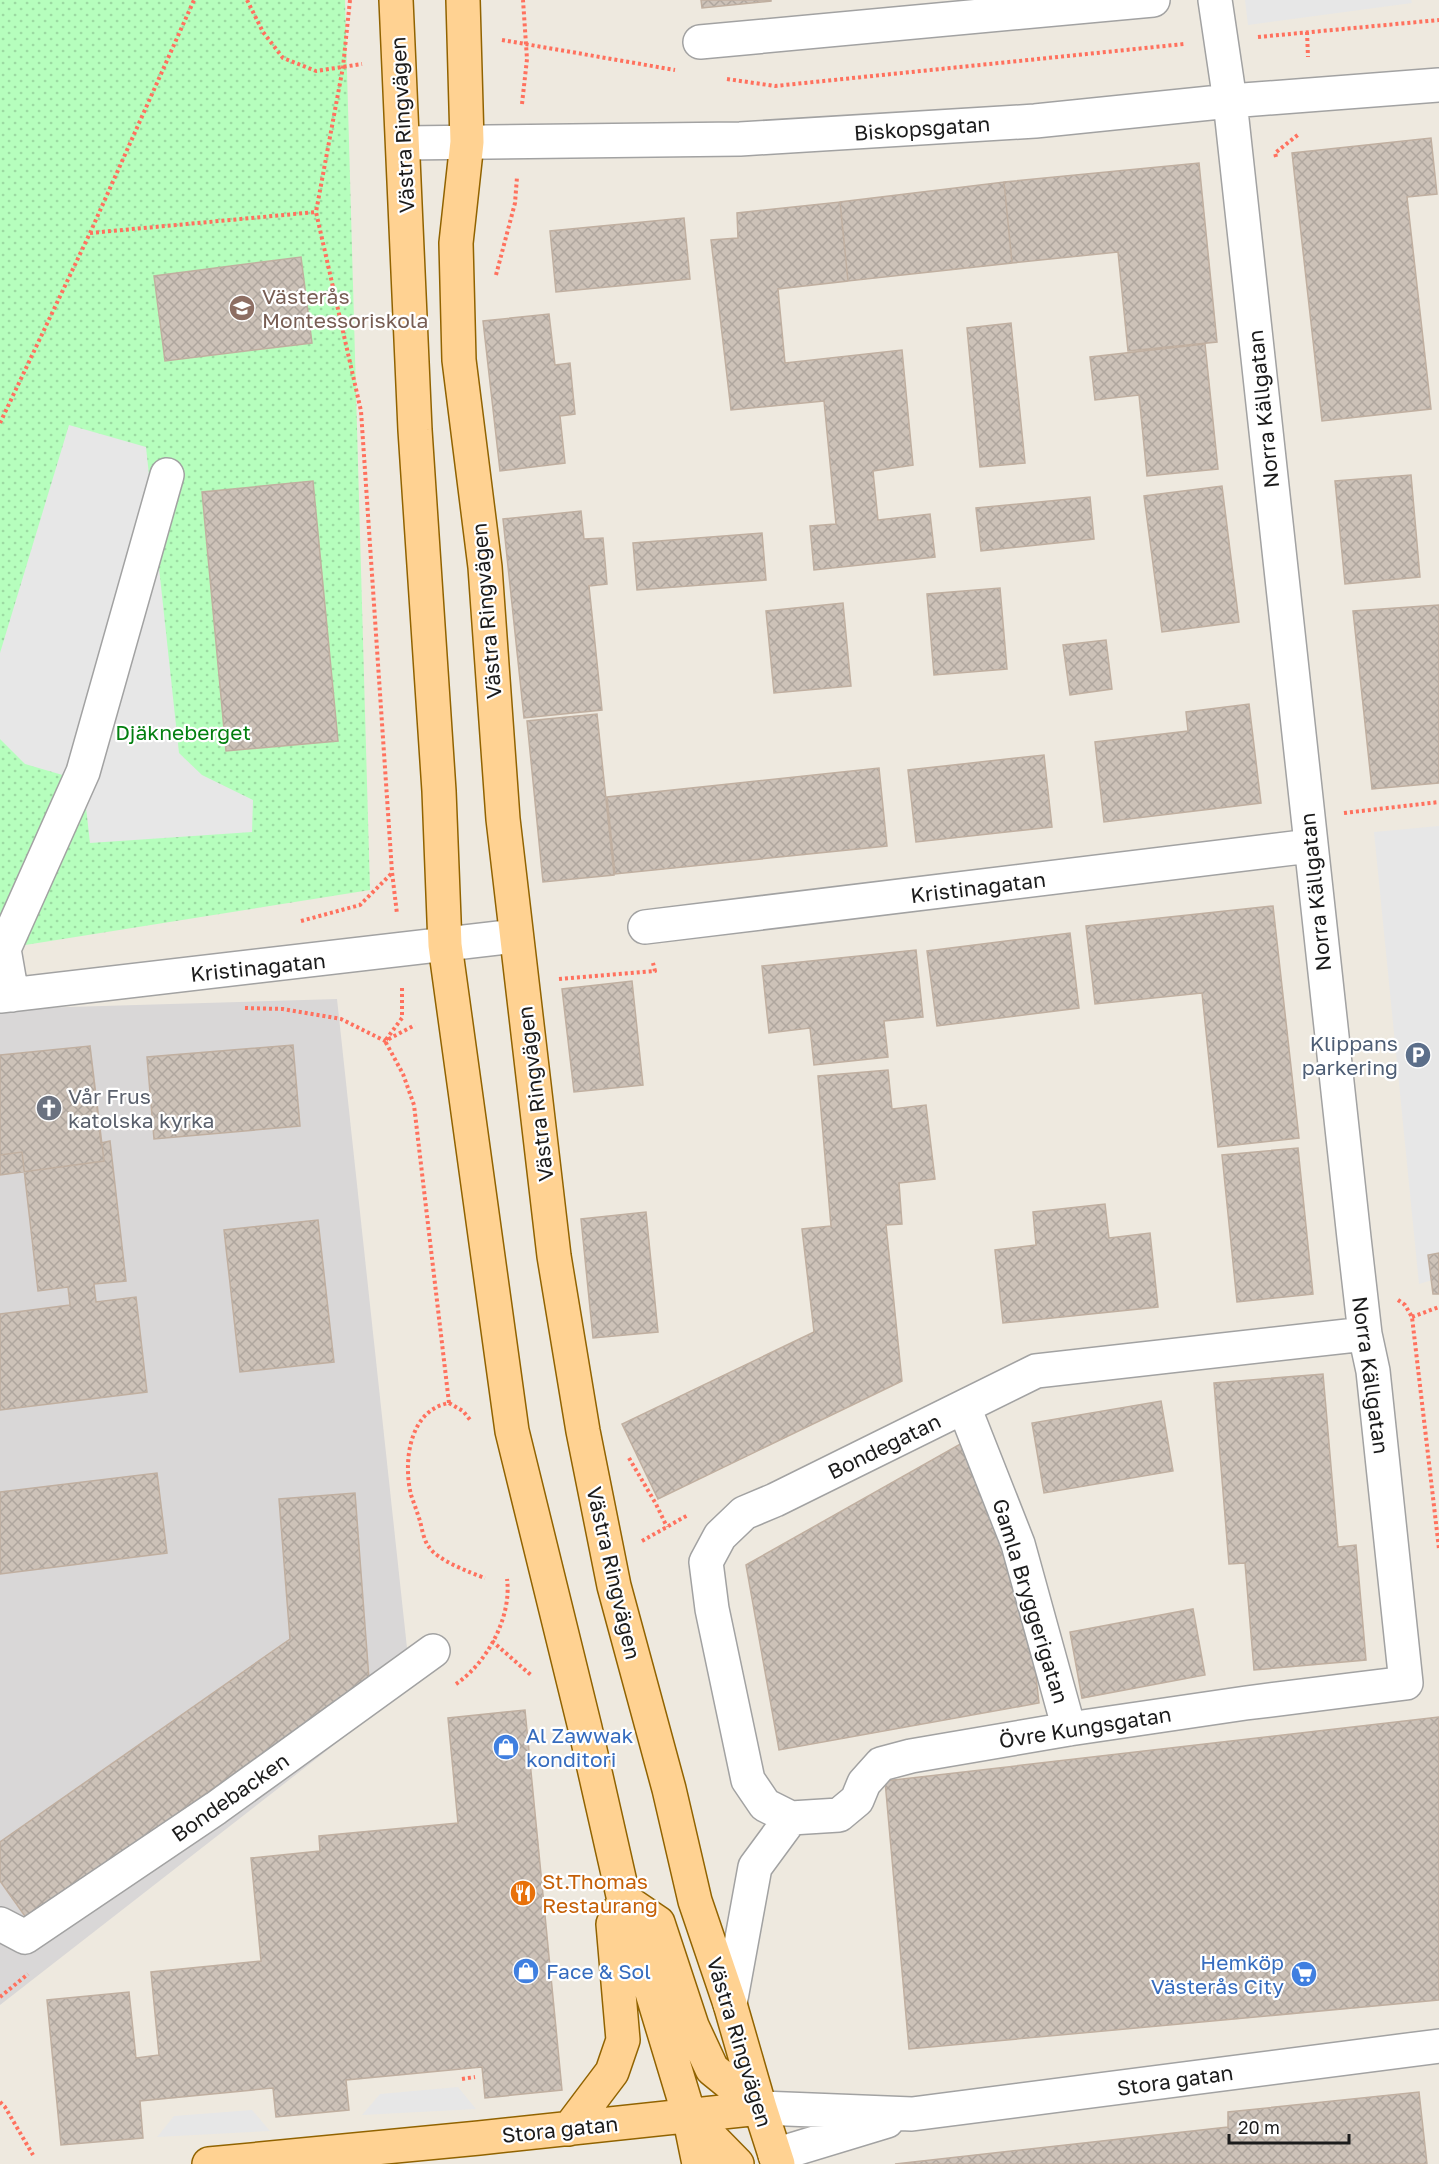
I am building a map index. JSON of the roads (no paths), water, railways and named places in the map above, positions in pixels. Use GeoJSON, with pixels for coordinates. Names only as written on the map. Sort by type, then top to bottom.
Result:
{"type":"FeatureCollection","features":[{"type":"Feature","properties":{"kind":"main road","name":"Västra Ringvägen"},"geometry":{"type":"LineString","coordinates":[[396,0],[415,430],[439,792],[445,945],[512,1431],[624,1900],[688,2115],[699,2164]]}},
{"type":"Feature","properties":{"kind":"main road","name":"Västra Ringvägen"},"geometry":{"type":"LineString","coordinates":[[463,0],[467,142],[456,243],[459,360],[485,567],[503,819],[554,1256],[585,1442],[614,1586],[669,1789],[695,1901],[730,2004],[777,2160]]}},
{"type":"Feature","properties":{"kind":"main road"},"geometry":{"type":"LineString","coordinates":[[569,2129],[612,2072],[623,2040],[613,1924],[624,1900],[658,1923],[692,2026],[712,2069],[760,2108]]}},
{"type":"Feature","properties":{"kind":"main road","name":"Stora gatan"},"geometry":{"type":"LineString","coordinates":[[209,2164],[760,2108]]}},
{"type":"Feature","properties":{"kind":"main road"},"geometry":{"type":"LineString","coordinates":[[688,2115],[734,2164]]}},
{"type":"Feature","properties":{"kind":"main road","name":"Stora gatan"},"geometry":{"type":"LineString","coordinates":[[734,2164],[777,2160]]}},
{"type":"Feature","properties":{"kind":"street"},"geometry":{"type":"LineString","coordinates":[[700,42],[1153,0]]}},
{"type":"Feature","properties":{"kind":"street","name":"Norra Källgatan"},"geometry":{"type":"LineString","coordinates":[[1215,0],[1230,101],[1360,1297],[1373,1371],[1406,1683]]}},
{"type":"Feature","properties":{"kind":"street","name":"Biskopsgatan"},"geometry":{"type":"LineString","coordinates":[[403,143],[740,139],[1035,121],[1230,101],[1439,85]]}},
{"type":"Feature","properties":{"kind":"street"},"geometry":{"type":"LineString","coordinates":[[6,995],[4,949],[83,772],[167,475]]}},
{"type":"Feature","properties":{"kind":"street","name":"Kristinagatan"},"geometry":{"type":"LineString","coordinates":[[645,927],[1309,831]]}},
{"type":"Feature","properties":{"kind":"street","name":"Kristinagatan"},"geometry":{"type":"LineString","coordinates":[[6,995],[516,936]]}},
{"type":"Feature","properties":{"kind":"street","name":"Bondegatan"},"geometry":{"type":"LineString","coordinates":[[791,1818],[765,1805],[748,1780],[712,1609],[706,1562],[720,1536],[744,1513],[775,1500],[1036,1371],[1365,1334]]}},
{"type":"Feature","properties":{"kind":"street","name":"Gamla Bryggerigatan"},"geometry":{"type":"LineString","coordinates":[[964,1407],[1018,1544],[1069,1729]]}},
{"type":"Feature","properties":{"kind":"street","name":"Bondebacken"},"geometry":{"type":"LineString","coordinates":[[13,1930],[216,1808],[433,1651]]}},
{"type":"Feature","properties":{"kind":"street","name":"Övre Kungsgatan"},"geometry":{"type":"LineString","coordinates":[[791,1818],[839,1815],[857,1800],[864,1783],[881,1764],[911,1756],[1069,1729],[1246,1703],[1406,1683]]}},
{"type":"Feature","properties":{"kind":"street"},"geometry":{"type":"LineString","coordinates":[[730,2004],[755,1867],[791,1818]]}},
{"type":"Feature","properties":{"kind":"street","name":"Stora gatan"},"geometry":{"type":"LineString","coordinates":[[760,2108],[912,2114],[1439,2046]]}},
{"type":"Feature","properties":{"kind":"street","name":"Stora gatan"},"geometry":{"type":"LineString","coordinates":[[777,2160],[912,2114]]}},
{"type":"Feature","properties":{"kind":"place","name":"Västerås Montessoriskola"},"geometry":{"type":"Point","coordinates":[242,308]}},
{"type":"Feature","properties":{"kind":"place","name":"Klippans parkering"},"geometry":{"type":"Point","coordinates":[1418,1055]}},
{"type":"Feature","properties":{"kind":"place","name":"Vår Frus katolska kyrka"},"geometry":{"type":"Point","coordinates":[49,1108]}},
{"type":"Feature","properties":{"kind":"place","name":"Al Zawwak konditori"},"geometry":{"type":"Point","coordinates":[506,1747]}},
{"type":"Feature","properties":{"kind":"place","name":"St.Thomas Restaurang"},"geometry":{"type":"Point","coordinates":[523,1893]}},
{"type":"Feature","properties":{"kind":"place","name":"Face & Sol"},"geometry":{"type":"Point","coordinates":[526,1971]}},
{"type":"Feature","properties":{"kind":"place","name":"Hemköp Västerås City"},"geometry":{"type":"Point","coordinates":[1304,1974]}},
{"type":"Feature","properties":{"kind":"park label","name":"Djäkneberget"},"geometry":{"type":"Point","coordinates":[183,732]}}]}
